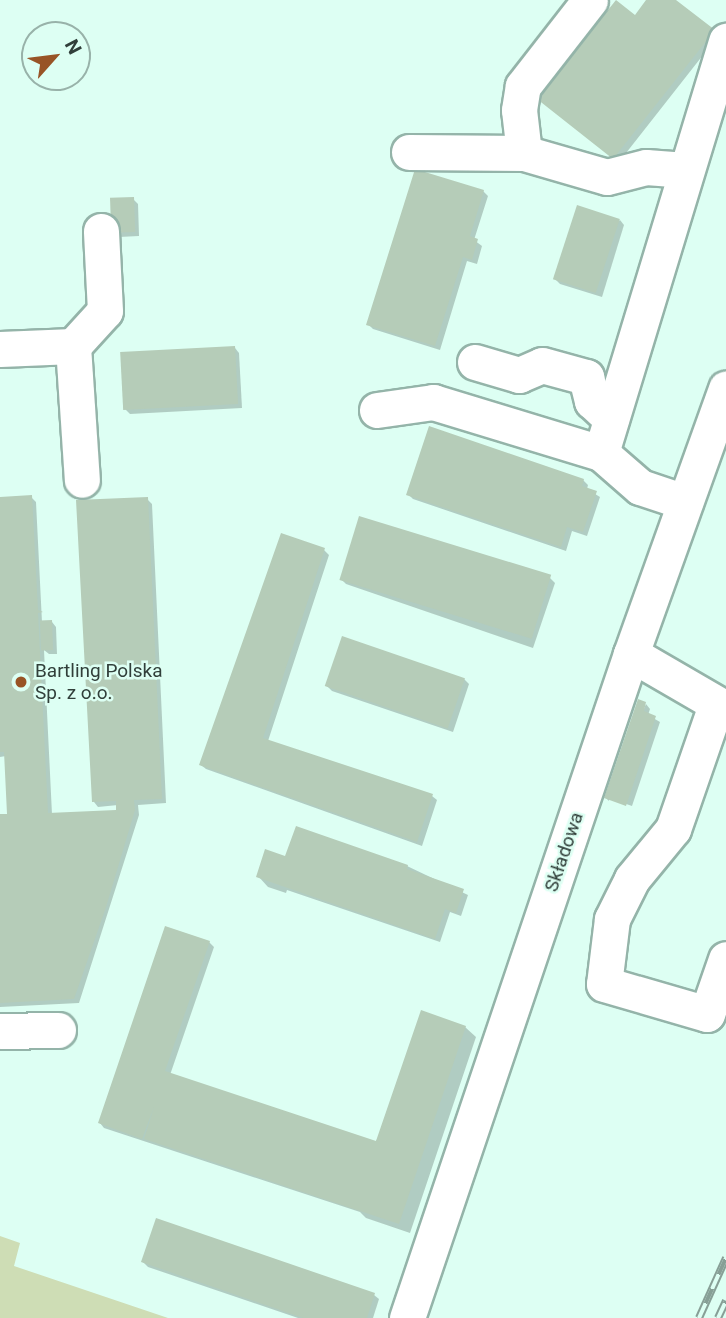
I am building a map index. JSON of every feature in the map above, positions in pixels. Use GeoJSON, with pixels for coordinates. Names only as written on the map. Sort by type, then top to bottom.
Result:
{"type":"FeatureCollection","features":[{"type":"Feature","properties":{"kind":"street"},"geometry":{"type":"LineString","coordinates":[[524,153],[519,110],[523,86],[590,0]]}},
{"type":"Feature","properties":{"kind":"street"},"geometry":{"type":"LineString","coordinates":[[601,453],[686,170],[719,94],[726,41]]}},
{"type":"Feature","properties":{"kind":"street"},"geometry":{"type":"LineString","coordinates":[[409,152],[524,153],[607,177],[646,167],[686,170]]}},
{"type":"Feature","properties":{"kind":"street"},"geometry":{"type":"LineString","coordinates":[[0,349],[73,346],[105,311],[101,231]]}},
{"type":"Feature","properties":{"kind":"street"},"geometry":{"type":"LineString","coordinates":[[73,346],[82,480]]}},
{"type":"Feature","properties":{"kind":"street"},"geometry":{"type":"LineString","coordinates":[[475,362],[519,375],[542,365],[586,377],[592,401],[611,419]]}},
{"type":"Feature","properties":{"kind":"street","name":"Składowa"},"geometry":{"type":"LineString","coordinates":[[407,1318],[631,654],[726,388]]}},
{"type":"Feature","properties":{"kind":"street"},"geometry":{"type":"LineString","coordinates":[[377,410],[433,402],[601,453],[640,487],[685,502]]}},
{"type":"Feature","properties":{"kind":"street"},"geometry":{"type":"LineString","coordinates":[[631,654],[721,707],[673,829],[632,879],[612,919],[604,984],[706,1014],[726,959]]}},
{"type":"Feature","properties":{"kind":"street"},"geometry":{"type":"LineString","coordinates":[[0,1031],[58,1030]]}},
{"type":"Feature","properties":{"kind":"green space"},"geometry":{"type":"Polygon","coordinates":[[[0,1236],[20,1243],[14,1266],[168,1318],[0,1318],[0,1236]]]}},
{"type":"Feature","properties":{"kind":"building"},"geometry":{"type":"Polygon","coordinates":[[[616,0],[635,15],[646,0],[676,0],[715,30],[613,159],[537,99],[616,0]]]}},
{"type":"Feature","properties":{"kind":"building"},"geometry":{"type":"Polygon","coordinates":[[[415,169],[484,190],[470,236],[478,239],[472,260],[463,257],[435,346],[366,325],[415,169]]]}},
{"type":"Feature","properties":{"kind":"building"},"geometry":{"type":"Polygon","coordinates":[[[134,197],[135,232],[111,233],[110,198],[134,197]]]}},
{"type":"Feature","properties":{"kind":"building"},"geometry":{"type":"Polygon","coordinates":[[[577,205],[620,219],[596,293],[553,279],[577,205]]]}},
{"type":"Feature","properties":{"kind":"building"},"geometry":{"type":"Polygon","coordinates":[[[235,346],[238,404],[123,410],[120,352],[235,346]]]}},
{"type":"Feature","properties":{"kind":"building"},"geometry":{"type":"Polygon","coordinates":[[[429,426],[584,479],[582,486],[597,491],[583,532],[567,527],[561,547],[406,495],[429,426]]]}},
{"type":"Feature","properties":{"kind":"building"},"geometry":{"type":"Polygon","coordinates":[[[32,495],[38,610],[43,612],[38,613],[48,813],[116,810],[116,801],[92,802],[76,500],[148,497],[162,799],[134,800],[135,810],[106,907],[74,999],[0,1003],[0,814],[7,814],[4,752],[0,752],[0,497],[32,495]]]}},
{"type":"Feature","properties":{"kind":"building"},"geometry":{"type":"Polygon","coordinates":[[[359,516],[551,575],[532,639],[339,580],[359,516]]]}},
{"type":"Feature","properties":{"kind":"building"},"geometry":{"type":"Polygon","coordinates":[[[281,533],[325,548],[263,738],[433,794],[417,842],[199,765],[281,533]]]}},
{"type":"Feature","properties":{"kind":"building"},"geometry":{"type":"Polygon","coordinates":[[[40,620],[52,620],[53,650],[41,650],[40,620]]]}},
{"type":"Feature","properties":{"kind":"building"},"geometry":{"type":"Polygon","coordinates":[[[342,636],[465,678],[448,728],[325,686],[342,636]]]}},
{"type":"Feature","properties":{"kind":"building"},"geometry":{"type":"Polygon","coordinates":[[[638,699],[646,702],[644,711],[656,716],[626,806],[604,798],[638,699]]]}},
{"type":"Feature","properties":{"kind":"building"},"geometry":{"type":"Polygon","coordinates":[[[296,826],[408,865],[407,869],[464,889],[456,913],[445,909],[435,939],[256,877],[265,849],[285,856],[296,826]]]}},
{"type":"Feature","properties":{"kind":"building"},"geometry":{"type":"Polygon","coordinates":[[[165,926],[210,941],[165,1071],[376,1141],[421,1010],[466,1026],[399,1224],[144,1139],[154,1107],[142,1139],[98,1123],[165,926]]]}},
{"type":"Feature","properties":{"kind":"building"},"geometry":{"type":"Polygon","coordinates":[[[156,1218],[375,1293],[367,1318],[303,1318],[141,1262],[156,1218]]]}},
{"type":"Feature","properties":{"kind":"railway"},"geometry":{"type":"LineString","coordinates":[[699,1318],[726,1258]]}},
{"type":"Feature","properties":{"kind":"railway"},"geometry":{"type":"LineString","coordinates":[[718,1318],[726,1301]]}},
{"type":"Feature","properties":{"kind":"place","name":"Bartling Polska Sp. z o.o."},"geometry":{"type":"Point","coordinates":[21,682]}}]}
